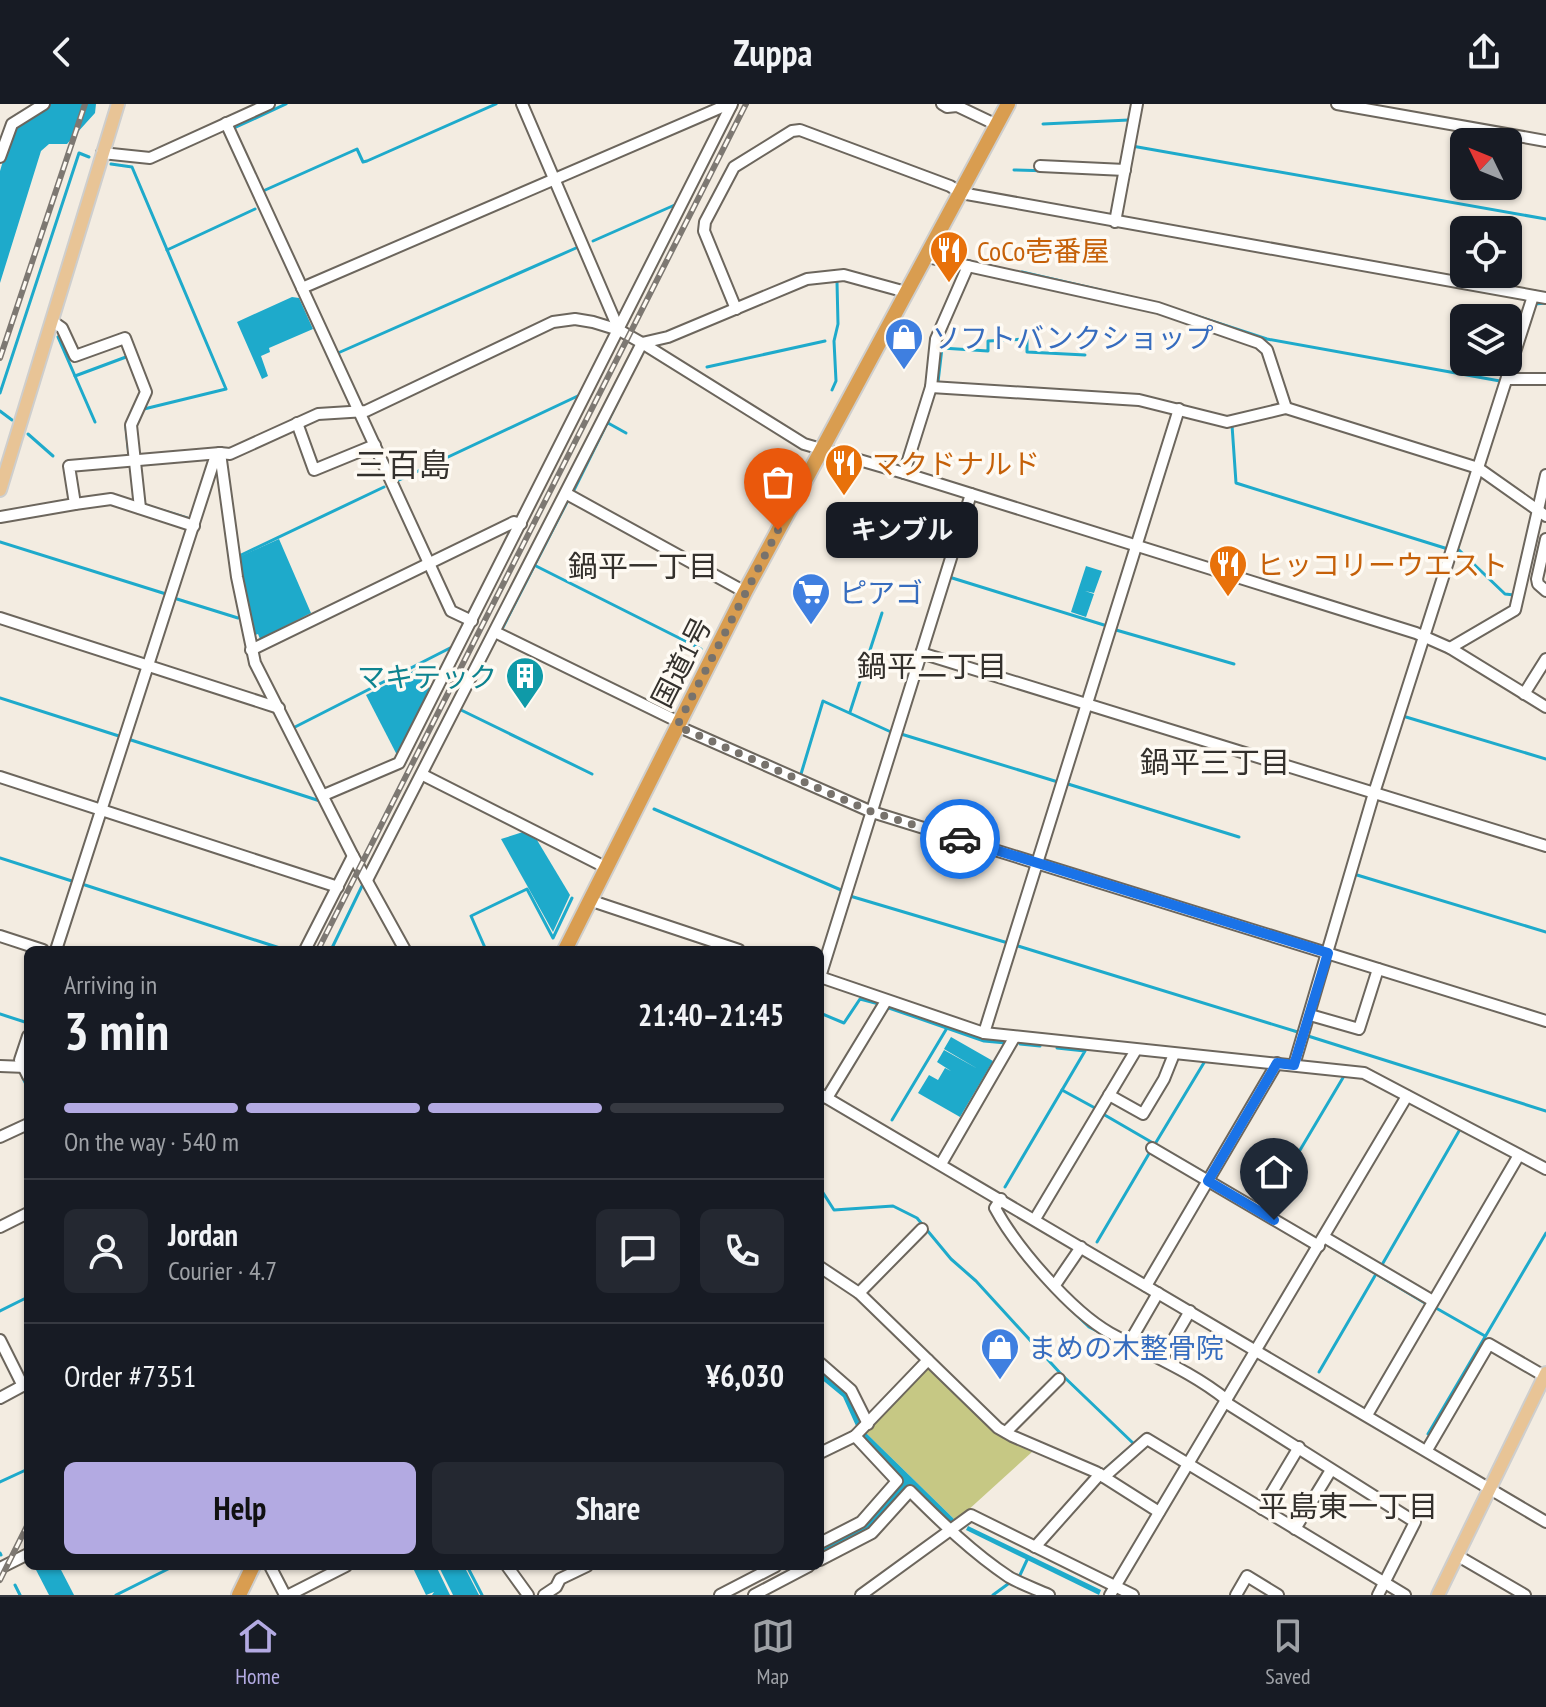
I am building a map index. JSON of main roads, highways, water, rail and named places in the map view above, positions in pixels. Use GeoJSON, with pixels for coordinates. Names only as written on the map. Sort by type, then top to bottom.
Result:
{"type":"FeatureCollection","features":[{"type":"Feature","properties":{"kind":"highway","name":"国道1号"},"geometry":{"type":"LineString","coordinates":[[571,946],[605,867],[745,592],[1008,104]]}},
{"type":"Feature","properties":{"kind":"highway"},"geometry":{"type":"LineString","coordinates":[[239,1595],[251,1570]]}},
{"type":"Feature","properties":{"kind":"main road"},"geometry":{"type":"LineString","coordinates":[[0,490],[118,104]]}},
{"type":"Feature","properties":{"kind":"main road"},"geometry":{"type":"LineString","coordinates":[[1438,1595],[1545,1375]]}},
{"type":"Feature","properties":{"kind":"water"},"geometry":{"type":"Polygon","coordinates":[[[49,104],[96,104],[95,113],[67,144],[49,144],[41,151],[0,283],[0,171],[13,127],[49,104]]]}},
{"type":"Feature","properties":{"kind":"water"},"geometry":{"type":"Polygon","coordinates":[[[292,297],[299,298],[313,329],[269,348],[270,352],[261,356],[268,376],[262,379],[237,322],[292,297]]]}},
{"type":"Feature","properties":{"kind":"water"},"geometry":{"type":"Polygon","coordinates":[[[279,539],[311,613],[260,639],[258,634],[253,636],[239,557],[279,539]]]}},
{"type":"Feature","properties":{"kind":"water"},"geometry":{"type":"Polygon","coordinates":[[[1086,566],[1102,571],[1094,593],[1085,591],[1094,594],[1086,617],[1071,612],[1086,566]]]}},
{"type":"Feature","properties":{"kind":"water"},"geometry":{"type":"Polygon","coordinates":[[[419,668],[430,690],[398,757],[366,695],[419,668]]]}},
{"type":"Feature","properties":{"kind":"water"},"geometry":{"type":"Polygon","coordinates":[[[523,832],[537,840],[570,895],[553,932],[501,839],[523,832]]]}},
{"type":"Feature","properties":{"kind":"water"},"geometry":{"type":"Polygon","coordinates":[[[951,1037],[993,1061],[960,1117],[918,1093],[929,1075],[938,1080],[945,1068],[951,1071],[937,1062],[944,1050],[978,1069],[944,1049],[951,1037]]]}},
{"type":"Feature","properties":{"kind":"water"},"geometry":{"type":"Polygon","coordinates":[[[824,1371],[848,1392],[865,1432],[954,1519],[951,1522],[910,1486],[869,1530],[824,1554],[824,1545],[864,1524],[903,1479],[861,1437],[843,1397],[824,1381],[824,1371]]]}},
{"type":"Feature","properties":{"kind":"water"},"geometry":{"type":"Polygon","coordinates":[[[968,1526],[1101,1590],[1099,1595],[966,1530],[968,1526]]]}},
{"type":"Feature","properties":{"kind":"water"},"geometry":{"type":"Polygon","coordinates":[[[36,1570],[61,1570],[74,1595],[49,1595],[36,1570]]]}},
{"type":"Feature","properties":{"kind":"water"},"geometry":{"type":"Polygon","coordinates":[[[414,1570],[438,1570],[450,1595],[432,1595],[434,1592],[426,1595],[414,1570]]]}},
{"type":"Feature","properties":{"kind":"water"},"geometry":{"type":"Polygon","coordinates":[[[440,1570],[466,1570],[479,1595],[453,1595],[440,1570]]]}},
{"type":"Feature","properties":{"kind":"waterway"},"geometry":{"type":"LineString","coordinates":[[234,128],[286,104]]}},
{"type":"Feature","properties":{"kind":"waterway"},"geometry":{"type":"LineString","coordinates":[[263,191],[357,149],[363,162],[367,161],[496,104]]}},
{"type":"Feature","properties":{"kind":"waterway"},"geometry":{"type":"LineString","coordinates":[[1129,120],[1132,104]]}},
{"type":"Feature","properties":{"kind":"waterway"},"geometry":{"type":"LineString","coordinates":[[1043,124],[1129,120]]}},
{"type":"Feature","properties":{"kind":"waterway"},"geometry":{"type":"LineString","coordinates":[[1132,146],[1546,219]]}},
{"type":"Feature","properties":{"kind":"waterway"},"geometry":{"type":"LineString","coordinates":[[0,393],[79,153],[89,157]]}},
{"type":"Feature","properties":{"kind":"waterway"},"geometry":{"type":"LineString","coordinates":[[111,164],[132,167],[226,389],[144,409]]}},
{"type":"Feature","properties":{"kind":"waterway"},"geometry":{"type":"LineString","coordinates":[[1014,170],[1050,171]]}},
{"type":"Feature","properties":{"kind":"waterway"},"geometry":{"type":"LineString","coordinates":[[593,241],[677,204]]}},
{"type":"Feature","properties":{"kind":"waterway"},"geometry":{"type":"LineString","coordinates":[[167,250],[255,209]]}},
{"type":"Feature","properties":{"kind":"waterway"},"geometry":{"type":"LineString","coordinates":[[338,353],[576,248]]}},
{"type":"Feature","properties":{"kind":"waterway"},"geometry":{"type":"LineString","coordinates":[[1022,272],[1139,299]]}},
{"type":"Feature","properties":{"kind":"waterway"},"geometry":{"type":"LineString","coordinates":[[832,390],[836,381],[834,341],[838,324],[837,282]]}},
{"type":"Feature","properties":{"kind":"waterway"},"geometry":{"type":"LineString","coordinates":[[1535,304],[1546,303]]}},
{"type":"Feature","properties":{"kind":"waterway"},"geometry":{"type":"LineString","coordinates":[[1181,311],[1267,339],[1500,381]]}},
{"type":"Feature","properties":{"kind":"waterway"},"geometry":{"type":"LineString","coordinates":[[58,337],[95,422]]}},
{"type":"Feature","properties":{"kind":"waterway"},"geometry":{"type":"LineString","coordinates":[[938,382],[942,348],[988,351],[988,341],[1027,339],[1027,352],[1085,355]]}},
{"type":"Feature","properties":{"kind":"waterway"},"geometry":{"type":"LineString","coordinates":[[707,367],[825,341]]}},
{"type":"Feature","properties":{"kind":"waterway"},"geometry":{"type":"LineString","coordinates":[[75,376],[126,357]]}},
{"type":"Feature","properties":{"kind":"waterway"},"geometry":{"type":"LineString","coordinates":[[397,481],[582,394]]}},
{"type":"Feature","properties":{"kind":"waterway"},"geometry":{"type":"LineString","coordinates":[[573,492],[619,399]]}},
{"type":"Feature","properties":{"kind":"waterway"},"geometry":{"type":"LineString","coordinates":[[0,411],[12,420]]}},
{"type":"Feature","properties":{"kind":"waterway"},"geometry":{"type":"LineString","coordinates":[[608,423],[626,433]]}},
{"type":"Feature","properties":{"kind":"waterway"},"geometry":{"type":"LineString","coordinates":[[1232,425],[1236,483],[1448,549]]}},
{"type":"Feature","properties":{"kind":"waterway"},"geometry":{"type":"LineString","coordinates":[[126,427],[129,455]]}},
{"type":"Feature","properties":{"kind":"waterway"},"geometry":{"type":"LineString","coordinates":[[28,434],[53,456]]}},
{"type":"Feature","properties":{"kind":"waterway"},"geometry":{"type":"LineString","coordinates":[[239,556],[384,487]]}},
{"type":"Feature","properties":{"kind":"waterway"},"geometry":{"type":"LineString","coordinates":[[502,629],[568,500]]}},
{"type":"Feature","properties":{"kind":"waterway"},"geometry":{"type":"LineString","coordinates":[[145,505],[187,518]]}},
{"type":"Feature","properties":{"kind":"waterway"},"geometry":{"type":"LineString","coordinates":[[0,542],[166,594]]}},
{"type":"Feature","properties":{"kind":"waterway"},"geometry":{"type":"LineString","coordinates":[[1459,550],[1505,594],[1514,595]]}},
{"type":"Feature","properties":{"kind":"waterway"},"geometry":{"type":"LineString","coordinates":[[534,565],[701,649]]}},
{"type":"Feature","properties":{"kind":"waterway"},"geometry":{"type":"LineString","coordinates":[[949,577],[1104,625]]}},
{"type":"Feature","properties":{"kind":"waterway"},"geometry":{"type":"LineString","coordinates":[[177,599],[238,618]]}},
{"type":"Feature","properties":{"kind":"waterway"},"geometry":{"type":"LineString","coordinates":[[850,712],[882,613]]}},
{"type":"Feature","properties":{"kind":"waterway"},"geometry":{"type":"LineString","coordinates":[[1116,630],[1234,664]]}},
{"type":"Feature","properties":{"kind":"waterway"},"geometry":{"type":"LineString","coordinates":[[295,727],[452,647]]}},
{"type":"Feature","properties":{"kind":"waterway"},"geometry":{"type":"LineString","coordinates":[[0,698],[122,737]]}},
{"type":"Feature","properties":{"kind":"waterway"},"geometry":{"type":"LineString","coordinates":[[801,774],[823,701],[891,732]]}},
{"type":"Feature","properties":{"kind":"waterway"},"geometry":{"type":"LineString","coordinates":[[461,710],[592,774]]}},
{"type":"Feature","properties":{"kind":"waterway"},"geometry":{"type":"LineString","coordinates":[[1406,717],[1546,759]]}},
{"type":"Feature","properties":{"kind":"waterway"},"geometry":{"type":"LineString","coordinates":[[901,734],[1058,782]]}},
{"type":"Feature","properties":{"kind":"waterway"},"geometry":{"type":"LineString","coordinates":[[131,740],[320,801]]}},
{"type":"Feature","properties":{"kind":"waterway"},"geometry":{"type":"LineString","coordinates":[[1068,784],[1239,837]]}},
{"type":"Feature","properties":{"kind":"waterway"},"geometry":{"type":"LineString","coordinates":[[654,809],[841,890]]}},
{"type":"Feature","properties":{"kind":"waterway"},"geometry":{"type":"LineString","coordinates":[[0,858],[75,882]]}},
{"type":"Feature","properties":{"kind":"waterway"},"geometry":{"type":"LineString","coordinates":[[1357,875],[1546,932]]}},
{"type":"Feature","properties":{"kind":"waterway"},"geometry":{"type":"LineString","coordinates":[[85,885],[274,946]]}},
{"type":"Feature","properties":{"kind":"waterway"},"geometry":{"type":"LineString","coordinates":[[333,946],[362,886]]}},
{"type":"Feature","properties":{"kind":"waterway"},"geometry":{"type":"LineString","coordinates":[[484,946],[471,916],[527,889],[553,938],[572,898]]}},
{"type":"Feature","properties":{"kind":"waterway"},"geometry":{"type":"LineString","coordinates":[[850,896],[1008,943]]}},
{"type":"Feature","properties":{"kind":"waterway"},"geometry":{"type":"LineString","coordinates":[[1018,946],[1301,1033]]}},
{"type":"Feature","properties":{"kind":"waterway"},"geometry":{"type":"LineString","coordinates":[[824,1015],[844,1023],[860,999],[879,1004]]}},
{"type":"Feature","properties":{"kind":"waterway"},"geometry":{"type":"LineString","coordinates":[[889,1008],[984,1041],[1006,1043]]}},
{"type":"Feature","properties":{"kind":"waterway"},"geometry":{"type":"LineString","coordinates":[[0,1014],[24,1022]]}},
{"type":"Feature","properties":{"kind":"waterway"},"geometry":{"type":"LineString","coordinates":[[892,1120],[947,1028]]}},
{"type":"Feature","properties":{"kind":"waterway"},"geometry":{"type":"LineString","coordinates":[[1308,1036],[1546,1111]]}},
{"type":"Feature","properties":{"kind":"waterway"},"geometry":{"type":"LineString","coordinates":[[1020,1044],[1040,1046]]}},
{"type":"Feature","properties":{"kind":"waterway"},"geometry":{"type":"LineString","coordinates":[[1005,1187],[1085,1051],[1057,1048]]}},
{"type":"Feature","properties":{"kind":"waterway"},"geometry":{"type":"LineString","coordinates":[[1155,1144],[1205,1061]]}},
{"type":"Feature","properties":{"kind":"waterway"},"geometry":{"type":"LineString","coordinates":[[1265,1209],[1344,1076]]}},
{"type":"Feature","properties":{"kind":"waterway"},"geometry":{"type":"LineString","coordinates":[[1062,1090],[1095,1108]]}},
{"type":"Feature","properties":{"kind":"waterway"},"geometry":{"type":"LineString","coordinates":[[1103,1114],[1203,1172]]}},
{"type":"Feature","properties":{"kind":"waterway"},"geometry":{"type":"LineString","coordinates":[[1383,1263],[1459,1131]]}},
{"type":"Feature","properties":{"kind":"waterway"},"geometry":{"type":"LineString","coordinates":[[1097,1242],[1150,1152]]}},
{"type":"Feature","properties":{"kind":"waterway"},"geometry":{"type":"LineString","coordinates":[[824,1194],[834,1210],[893,1206],[917,1218],[951,1259],[976,1281],[1061,1374],[1134,1444],[1132,1446]]}},
{"type":"Feature","properties":{"kind":"waterway"},"geometry":{"type":"LineString","coordinates":[[1003,1230],[1012,1243]]}},
{"type":"Feature","properties":{"kind":"waterway"},"geometry":{"type":"LineString","coordinates":[[1307,1233],[1315,1238]]}},
{"type":"Feature","properties":{"kind":"waterway"},"geometry":{"type":"LineString","coordinates":[[1428,1434],[1546,1233]]}},
{"type":"Feature","properties":{"kind":"waterway"},"geometry":{"type":"LineString","coordinates":[[1326,1244],[1425,1303]]}},
{"type":"Feature","properties":{"kind":"waterway"},"geometry":{"type":"LineString","coordinates":[[1319,1372],[1376,1274]]}},
{"type":"Feature","properties":{"kind":"waterway"},"geometry":{"type":"LineString","coordinates":[[0,1311],[24,1299]]}},
{"type":"Feature","properties":{"kind":"waterway"},"geometry":{"type":"LineString","coordinates":[[1067,1306],[1089,1327],[1105,1335]]}},
{"type":"Feature","properties":{"kind":"waterway"},"geometry":{"type":"LineString","coordinates":[[1436,1308],[1485,1336]]}},
{"type":"Feature","properties":{"kind":"waterway"},"geometry":{"type":"LineString","coordinates":[[1103,1471],[1127,1450]]}},
{"type":"Feature","properties":{"kind":"waterway"},"geometry":{"type":"LineString","coordinates":[[0,1482],[24,1471]]}},
{"type":"Feature","properties":{"kind":"waterway"},"geometry":{"type":"LineString","coordinates":[[1020,1575],[1027,1560]]}},
{"type":"Feature","properties":{"kind":"waterway"},"geometry":{"type":"LineString","coordinates":[[116,1595],[166,1570]]}},
{"type":"Feature","properties":{"kind":"waterway"},"geometry":{"type":"LineString","coordinates":[[469,1570],[482,1595]]}},
{"type":"Feature","properties":{"kind":"waterway"},"geometry":{"type":"LineString","coordinates":[[993,1595],[1008,1584]]}},
{"type":"Feature","properties":{"kind":"waterway"},"geometry":{"type":"LineString","coordinates":[[15,1585],[20,1595]]}},
{"type":"Feature","properties":{"kind":"railway"},"geometry":{"type":"LineString","coordinates":[[0,358],[85,104]]}},
{"type":"Feature","properties":{"kind":"railway"},"geometry":{"type":"LineString","coordinates":[[320,946],[746,104]]}},
{"type":"Feature","properties":{"kind":"railway"},"geometry":{"type":"LineString","coordinates":[[0,1580],[24,1532]]}},
{"type":"Feature","properties":{"kind":"place","name":"CoCo壱番屋"},"geometry":{"type":"Point","coordinates":[949,284]}},
{"type":"Feature","properties":{"kind":"place","name":"ソフトバンクショップ"},"geometry":{"type":"Point","coordinates":[904,371]}},
{"type":"Feature","properties":{"kind":"place","name":"マクドナルド"},"geometry":{"type":"Point","coordinates":[844,497]}},
{"type":"Feature","properties":{"kind":"place","name":"キンブル"},"geometry":{"type":"Point","coordinates":[778,530]}},
{"type":"Feature","properties":{"kind":"place","name":"ヒッコリーウエスト"},"geometry":{"type":"Point","coordinates":[1228,598]}},
{"type":"Feature","properties":{"kind":"place","name":"ピアゴ"},"geometry":{"type":"Point","coordinates":[811,626]}},
{"type":"Feature","properties":{"kind":"place","name":"マキテック"},"geometry":{"type":"Point","coordinates":[525,710]}},
{"type":"Feature","properties":{"kind":"place","name":"まめの木整骨院"},"geometry":{"type":"Point","coordinates":[1000,1381]}},
{"type":"Feature","properties":{"kind":"district","name":"三百島"},"geometry":{"type":"Point","coordinates":[403,464]}},
{"type":"Feature","properties":{"kind":"district","name":"鍋平一丁目"},"geometry":{"type":"Point","coordinates":[643,565]}},
{"type":"Feature","properties":{"kind":"district","name":"鍋平二丁目"},"geometry":{"type":"Point","coordinates":[932,665]}},
{"type":"Feature","properties":{"kind":"district","name":"鍋平三丁目"},"geometry":{"type":"Point","coordinates":[1215,761]}},
{"type":"Feature","properties":{"kind":"district","name":"平島東一丁目"},"geometry":{"type":"Point","coordinates":[1348,1505]}}]}
